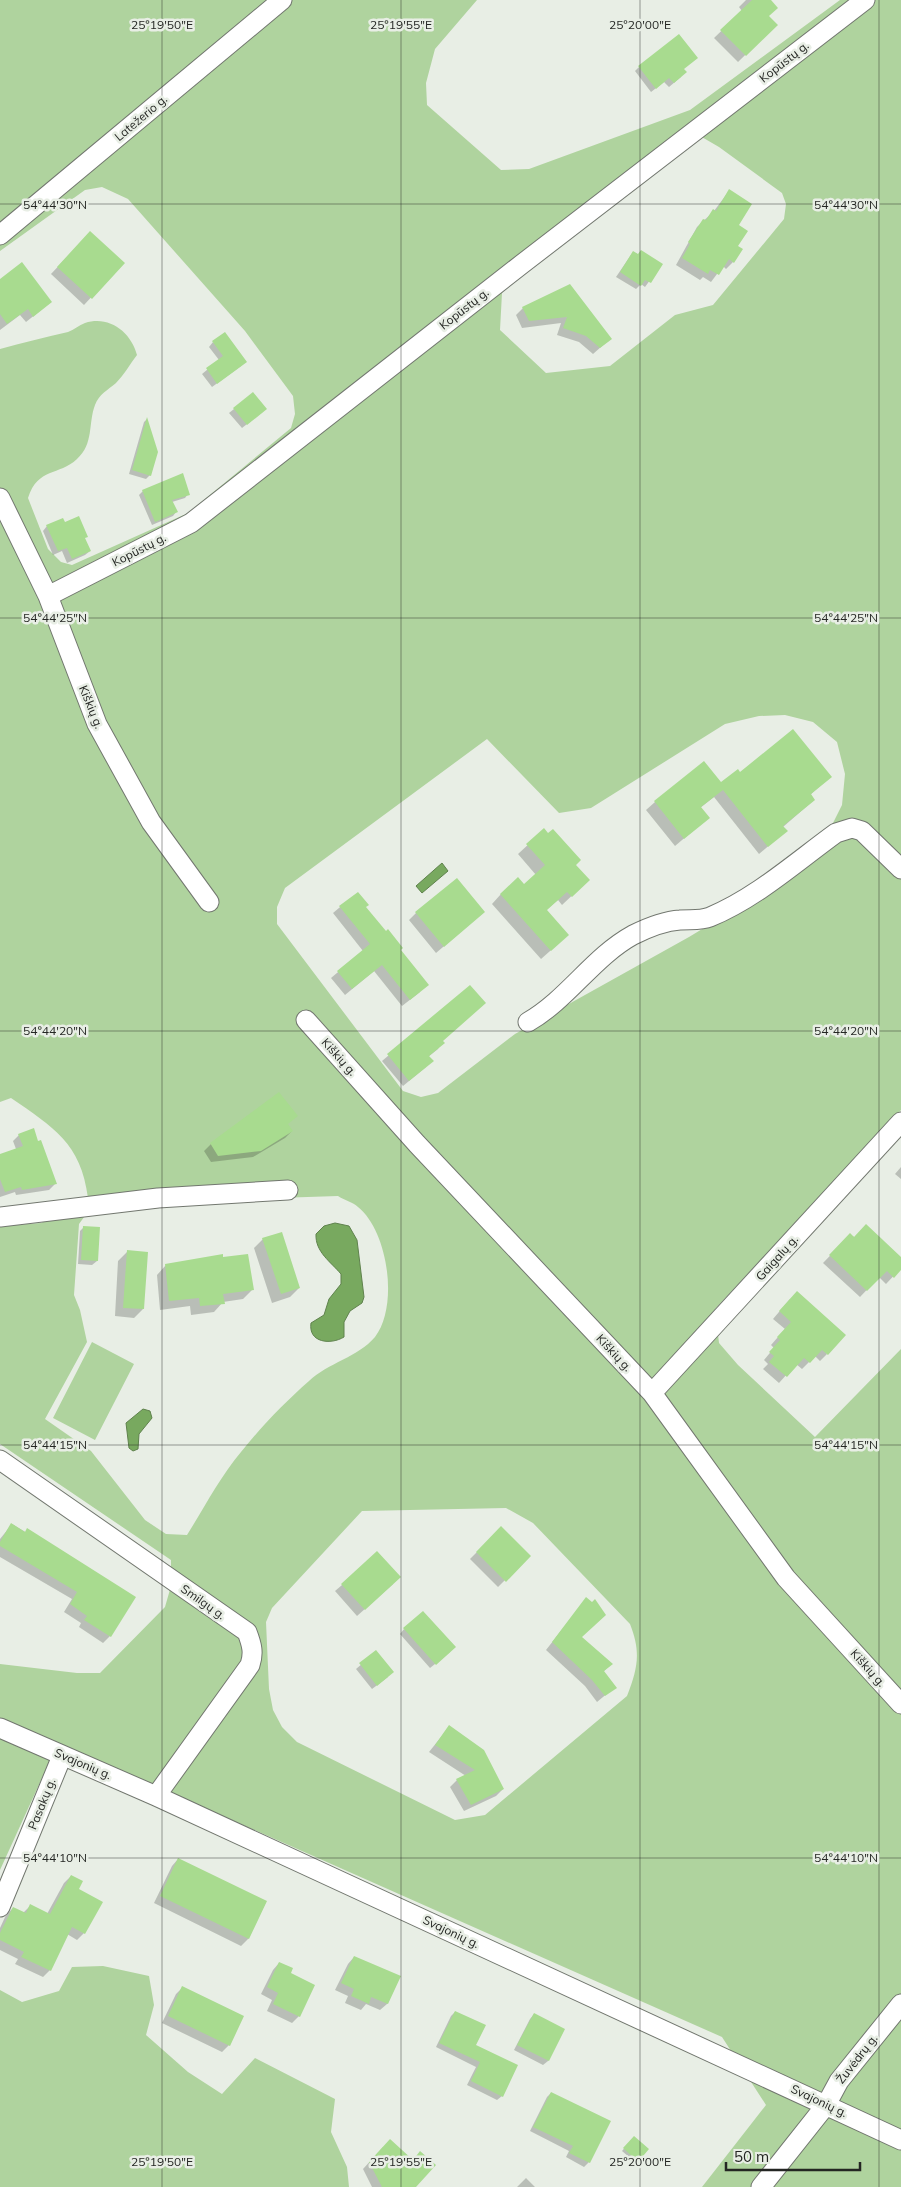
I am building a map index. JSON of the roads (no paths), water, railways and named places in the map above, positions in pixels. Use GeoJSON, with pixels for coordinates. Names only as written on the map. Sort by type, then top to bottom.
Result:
{"type":"FeatureCollection","features":[{"type":"Feature","properties":{"kind":"street","name":"Latežerio g."},"geometry":{"type":"LineString","coordinates":[[0,235],[282,0]]}},
{"type":"Feature","properties":{"kind":"street","name":"Kopūstų g."},"geometry":{"type":"LineString","coordinates":[[48,596],[192,523],[514,270],[865,0]]}},
{"type":"Feature","properties":{"kind":"street","name":"Kiškių g."},"geometry":{"type":"LineString","coordinates":[[0,498],[48,596],[97,724],[151,822],[209,902]]}},
{"type":"Feature","properties":{"kind":"street"},"geometry":{"type":"LineString","coordinates":[[528,1022],[546,1011],[614,947],[656,925],[680,920],[694,921],[709,917],[751,894],[836,833],[852,828],[862,831],[901,869]]}},
{"type":"Feature","properties":{"kind":"street","name":"Kiškių g."},"geometry":{"type":"LineString","coordinates":[[306,1020],[417,1144],[652,1393],[688,1440],[786,1578],[901,1704]]}},
{"type":"Feature","properties":{"kind":"street","name":"Gaigalų g."},"geometry":{"type":"LineString","coordinates":[[652,1393],[901,1122]]}},
{"type":"Feature","properties":{"kind":"street"},"geometry":{"type":"LineString","coordinates":[[0,1217],[158,1198],[288,1190]]}},
{"type":"Feature","properties":{"kind":"street","name":"Smilgų g."},"geometry":{"type":"LineString","coordinates":[[0,1460],[247,1632],[254,1655],[250,1665],[156,1796]]}},
{"type":"Feature","properties":{"kind":"street","name":"Svajonių g."},"geometry":{"type":"LineString","coordinates":[[0,1728],[156,1796],[901,2140]]}},
{"type":"Feature","properties":{"kind":"street","name":"Pasakų g."},"geometry":{"type":"LineString","coordinates":[[0,1907],[62,1756]]}},
{"type":"Feature","properties":{"kind":"street","name":"Žuvėdrų g."},"geometry":{"type":"LineString","coordinates":[[761,2187],[826,2105],[839,2081],[901,2004]]}}]}
